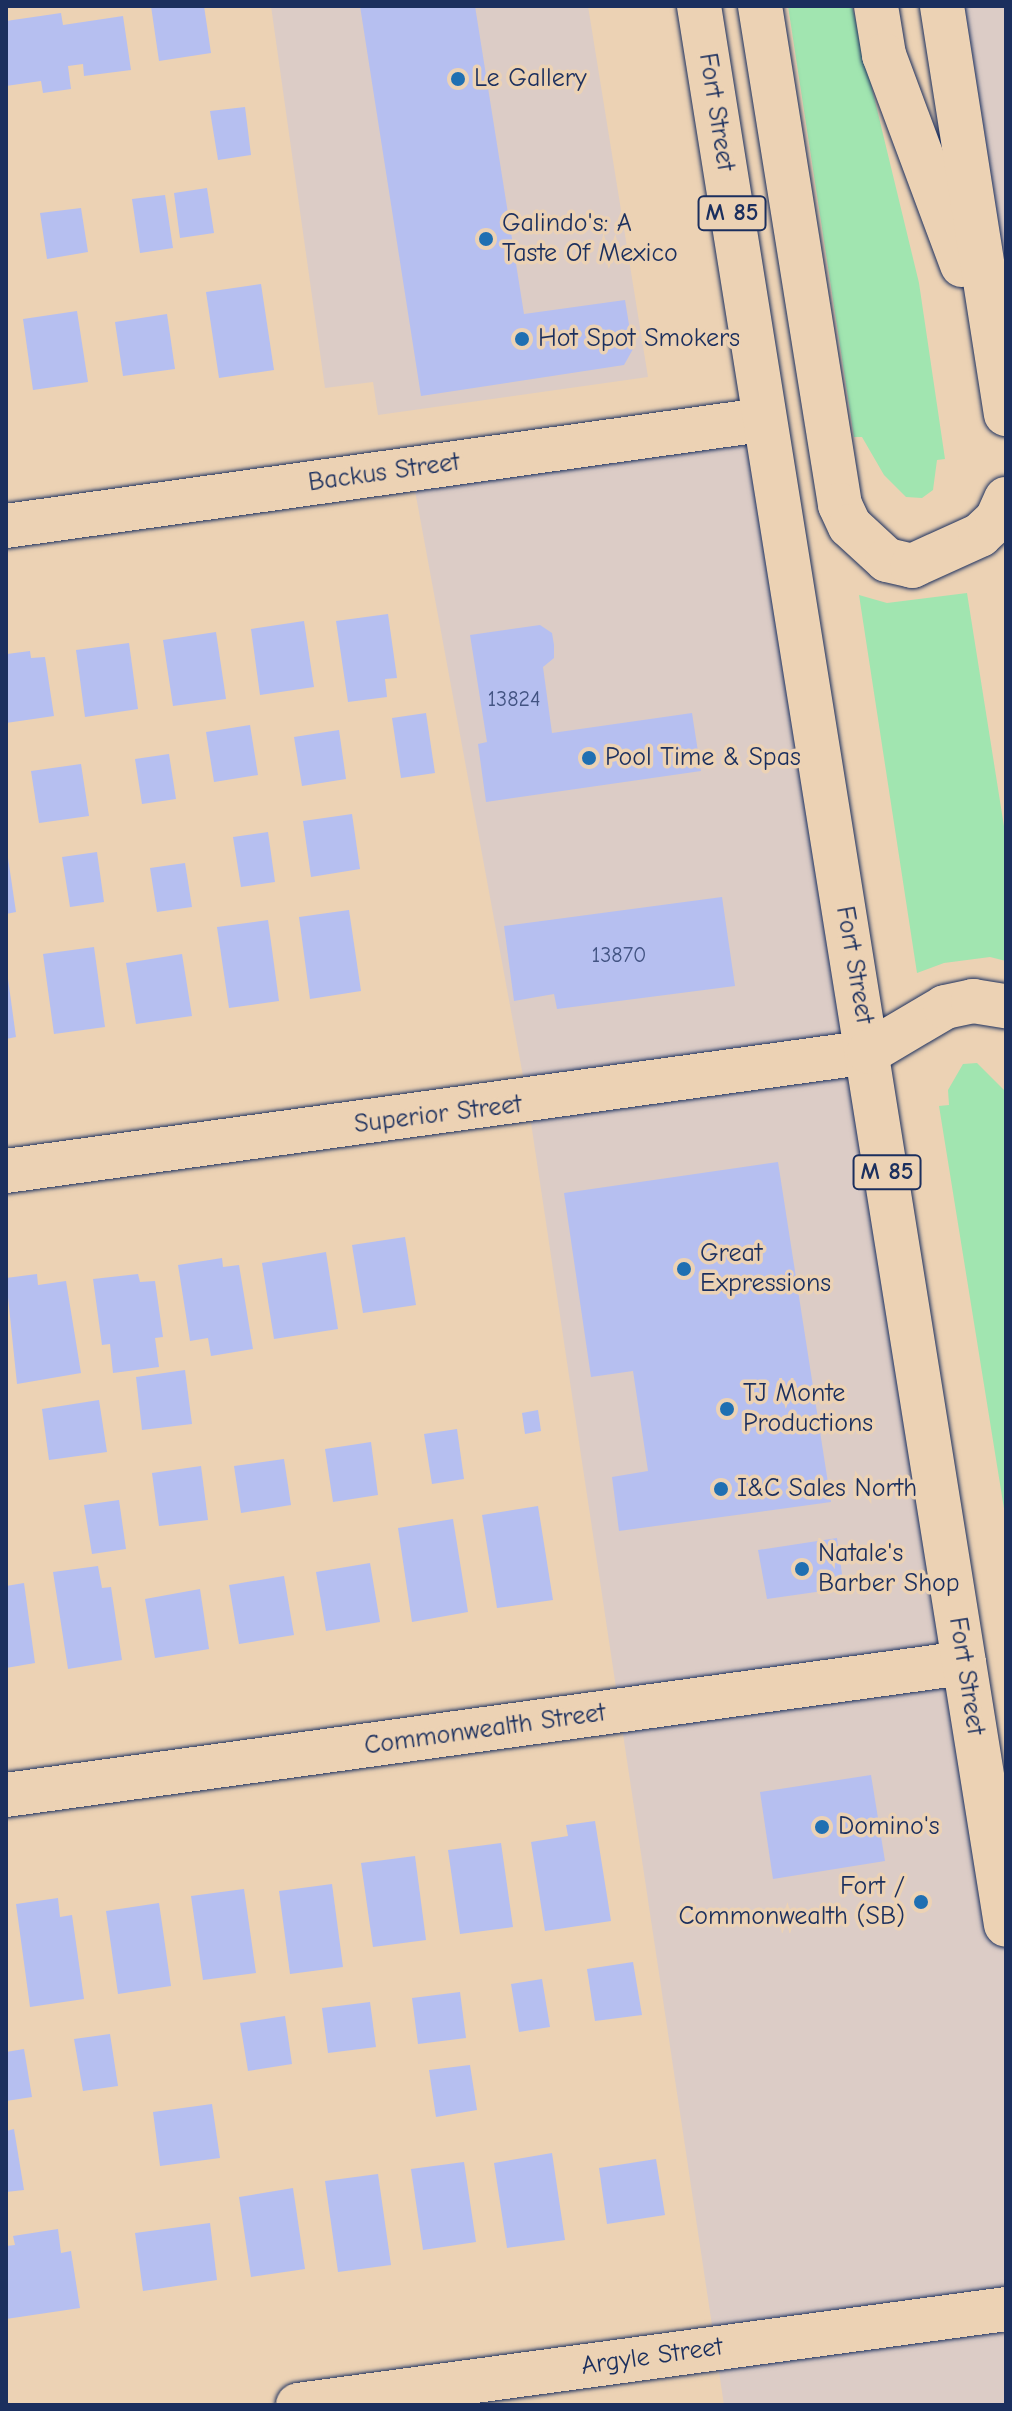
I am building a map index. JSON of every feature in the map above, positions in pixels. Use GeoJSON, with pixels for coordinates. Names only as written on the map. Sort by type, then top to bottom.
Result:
{"type":"FeatureCollection","features":[{"type":"Feature","properties":{"kind":"main road","name":"Fort Street"},"geometry":{"type":"LineString","coordinates":[[699,6],[761,420],[869,1052],[1006,1925]]}},
{"type":"Feature","properties":{"kind":"main road"},"geometry":{"type":"LineString","coordinates":[[760,6],[845,515],[887,560],[912,566],[980,535],[997,519],[1006,499]]}},
{"type":"Feature","properties":{"kind":"main road"},"geometry":{"type":"LineString","coordinates":[[876,6],[884,55],[994,353]]}},
{"type":"Feature","properties":{"kind":"main road"},"geometry":{"type":"LineString","coordinates":[[942,6],[994,353],[1006,414]]}},
{"type":"Feature","properties":{"kind":"main road","name":"Backus Street"},"geometry":{"type":"LineString","coordinates":[[6,526],[761,420]]}},
{"type":"Feature","properties":{"kind":"main road"},"geometry":{"type":"LineString","coordinates":[[869,1052],[945,1007],[973,1001],[1006,1006]]}},
{"type":"Feature","properties":{"kind":"main road","name":"Superior Street"},"geometry":{"type":"LineString","coordinates":[[6,1171],[869,1052]]}},
{"type":"Feature","properties":{"kind":"main road","name":"Commonwealth Street"},"geometry":{"type":"LineString","coordinates":[[6,1795],[964,1663]]}},
{"type":"Feature","properties":{"kind":"main road","name":"Argyle Street"},"geometry":{"type":"LineString","coordinates":[[298,2405],[1006,2309]]}},
{"type":"Feature","properties":{"kind":"shaded area"},"geometry":{"type":"Polygon","coordinates":[[[271,6],[588,6],[648,377],[378,415],[373,382],[325,388],[271,6]]]}},
{"type":"Feature","properties":{"kind":"shaded area"},"geometry":{"type":"Polygon","coordinates":[[[942,6],[1006,6],[1006,401],[942,6]]]}},
{"type":"Feature","properties":{"kind":"shaded area"},"geometry":{"type":"Polygon","coordinates":[[[761,420],[1006,1925],[1006,2405],[724,2405],[528,1103],[411,469],[761,420]]]}},
{"type":"Feature","properties":{"kind":"green space"},"geometry":{"type":"Polygon","coordinates":[[[788,6],[852,6],[919,283],[945,459],[937,460],[933,490],[922,498],[906,497],[884,475],[862,437],[854,437],[788,6]]]}},
{"type":"Feature","properties":{"kind":"green space"},"geometry":{"type":"Polygon","coordinates":[[[967,593],[1006,839],[1006,961],[990,957],[944,963],[917,973],[859,595],[887,603],[967,593]]]}},
{"type":"Feature","properties":{"kind":"green space"},"geometry":{"type":"Polygon","coordinates":[[[977,1063],[1006,1092],[1006,1521],[939,1106],[949,1105],[948,1090],[963,1064],[977,1063]]]}},
{"type":"Feature","properties":{"kind":"building"},"geometry":{"type":"Polygon","coordinates":[[[151,6],[204,6],[211,53],[159,61],[151,6]]]}},
{"type":"Feature","properties":{"kind":"building"},"geometry":{"type":"Polygon","coordinates":[[[360,6],[475,6],[524,314],[625,300],[633,349],[624,365],[421,396],[360,6]]]}},
{"type":"Feature","properties":{"kind":"building"},"geometry":{"type":"Polygon","coordinates":[[[61,13],[63,25],[123,16],[131,70],[84,76],[83,64],[68,66],[71,89],[43,93],[41,81],[6,86],[6,21],[61,13]]]}},
{"type":"Feature","properties":{"kind":"building"},"geometry":{"type":"Polygon","coordinates":[[[245,107],[251,155],[218,160],[210,111],[245,107]]]}},
{"type":"Feature","properties":{"kind":"building"},"geometry":{"type":"Polygon","coordinates":[[[207,188],[214,233],[180,238],[174,193],[207,188]]]}},
{"type":"Feature","properties":{"kind":"building"},"geometry":{"type":"Polygon","coordinates":[[[165,195],[173,248],[140,253],[132,199],[165,195]]]}},
{"type":"Feature","properties":{"kind":"building"},"geometry":{"type":"Polygon","coordinates":[[[81,208],[88,252],[47,259],[40,213],[81,208]]]}},
{"type":"Feature","properties":{"kind":"building"},"geometry":{"type":"Polygon","coordinates":[[[261,284],[274,370],[219,378],[206,292],[261,284]]]}},
{"type":"Feature","properties":{"kind":"building"},"geometry":{"type":"Polygon","coordinates":[[[77,311],[88,382],[33,390],[23,319],[77,311]]]}},
{"type":"Feature","properties":{"kind":"building"},"geometry":{"type":"Polygon","coordinates":[[[167,314],[175,369],[123,376],[115,322],[167,314]]]}},
{"type":"Feature","properties":{"kind":"building"},"geometry":{"type":"Polygon","coordinates":[[[388,614],[397,678],[385,679],[387,697],[348,702],[336,621],[388,614]]]}},
{"type":"Feature","properties":{"kind":"building"},"geometry":{"type":"Polygon","coordinates":[[[304,621],[314,687],[260,695],[251,629],[304,621]]]}},
{"type":"Feature","properties":{"kind":"building","name":"Pool Time & Spas"},"geometry":{"type":"Polygon","coordinates":[[[540,625],[552,633],[554,645],[554,658],[543,667],[552,733],[692,713],[701,771],[486,802],[478,744],[487,742],[470,635],[540,625]]]}},
{"type":"Feature","properties":{"kind":"building"},"geometry":{"type":"Polygon","coordinates":[[[216,632],[226,699],[173,706],[163,640],[216,632]]]}},
{"type":"Feature","properties":{"kind":"building"},"geometry":{"type":"Polygon","coordinates":[[[129,643],[138,709],[85,717],[76,650],[129,643]]]}},
{"type":"Feature","properties":{"kind":"building"},"geometry":{"type":"Polygon","coordinates":[[[30,651],[31,658],[45,657],[54,716],[6,723],[7,654],[30,651]]]}},
{"type":"Feature","properties":{"kind":"building"},"geometry":{"type":"Polygon","coordinates":[[[426,713],[435,773],[401,778],[392,718],[426,713]]]}},
{"type":"Feature","properties":{"kind":"building"},"geometry":{"type":"Polygon","coordinates":[[[250,725],[258,775],[214,782],[206,732],[250,725]]]}},
{"type":"Feature","properties":{"kind":"building"},"geometry":{"type":"Polygon","coordinates":[[[339,730],[346,779],[302,786],[294,737],[339,730]]]}},
{"type":"Feature","properties":{"kind":"building"},"geometry":{"type":"Polygon","coordinates":[[[169,754],[176,799],[142,804],[135,759],[169,754]]]}},
{"type":"Feature","properties":{"kind":"building"},"geometry":{"type":"Polygon","coordinates":[[[81,764],[89,816],[39,823],[31,771],[81,764]]]}},
{"type":"Feature","properties":{"kind":"building"},"geometry":{"type":"Polygon","coordinates":[[[352,814],[360,869],[311,877],[303,821],[352,814]]]}},
{"type":"Feature","properties":{"kind":"building"},"geometry":{"type":"Polygon","coordinates":[[[268,832],[275,882],[241,887],[233,837],[268,832]]]}},
{"type":"Feature","properties":{"kind":"building"},"geometry":{"type":"Polygon","coordinates":[[[97,852],[104,902],[70,907],[62,857],[97,852]]]}},
{"type":"Feature","properties":{"kind":"building"},"geometry":{"type":"Polygon","coordinates":[[[6,859],[16,912],[6,914],[6,859]]]}},
{"type":"Feature","properties":{"kind":"building"},"geometry":{"type":"Polygon","coordinates":[[[185,863],[192,907],[157,912],[150,868],[185,863]]]}},
{"type":"Feature","properties":{"kind":"building"},"geometry":{"type":"Polygon","coordinates":[[[722,897],[735,986],[557,1009],[554,994],[514,1001],[504,926],[722,897]]]}},
{"type":"Feature","properties":{"kind":"building"},"geometry":{"type":"Polygon","coordinates":[[[349,910],[361,991],[310,999],[299,917],[349,910]]]}},
{"type":"Feature","properties":{"kind":"building"},"geometry":{"type":"Polygon","coordinates":[[[268,920],[279,1001],[229,1008],[217,927],[268,920]]]}},
{"type":"Feature","properties":{"kind":"building"},"geometry":{"type":"Polygon","coordinates":[[[94,947],[105,1027],[54,1034],[43,954],[94,947]]]}},
{"type":"Feature","properties":{"kind":"building"},"geometry":{"type":"Polygon","coordinates":[[[182,954],[192,1016],[136,1024],[126,963],[182,954]]]}},
{"type":"Feature","properties":{"kind":"building"},"geometry":{"type":"Polygon","coordinates":[[[6,980],[16,1037],[6,1039],[6,980]]]}},
{"type":"Feature","properties":{"kind":"building"},"geometry":{"type":"Polygon","coordinates":[[[778,1162],[831,1502],[619,1531],[612,1477],[648,1471],[633,1371],[591,1377],[564,1193],[778,1162]]]}},
{"type":"Feature","properties":{"kind":"building"},"geometry":{"type":"Polygon","coordinates":[[[405,1237],[416,1305],[363,1313],[352,1245],[405,1237]]]}},
{"type":"Feature","properties":{"kind":"building"},"geometry":{"type":"Polygon","coordinates":[[[326,1252],[338,1329],[274,1339],[262,1263],[326,1252]]]}},
{"type":"Feature","properties":{"kind":"building"},"geometry":{"type":"Polygon","coordinates":[[[222,1258],[223,1267],[239,1265],[253,1349],[211,1356],[208,1338],[190,1341],[178,1265],[222,1258]]]}},
{"type":"Feature","properties":{"kind":"building"},"geometry":{"type":"Polygon","coordinates":[[[37,1274],[38,1285],[66,1281],[81,1373],[17,1384],[6,1278],[37,1274]]]}},
{"type":"Feature","properties":{"kind":"building"},"geometry":{"type":"Polygon","coordinates":[[[138,1274],[140,1282],[155,1281],[163,1337],[155,1338],[159,1367],[113,1373],[110,1344],[102,1345],[93,1279],[138,1274]]]}},
{"type":"Feature","properties":{"kind":"building"},"geometry":{"type":"Polygon","coordinates":[[[185,1370],[192,1424],[142,1430],[136,1377],[185,1370]]]}},
{"type":"Feature","properties":{"kind":"building"},"geometry":{"type":"Polygon","coordinates":[[[99,1400],[107,1452],[49,1460],[42,1409],[99,1400]]]}},
{"type":"Feature","properties":{"kind":"building"},"geometry":{"type":"Polygon","coordinates":[[[538,1410],[541,1431],[525,1434],[522,1413],[538,1410]]]}},
{"type":"Feature","properties":{"kind":"building"},"geometry":{"type":"Polygon","coordinates":[[[457,1429],[464,1479],[432,1484],[424,1434],[457,1429]]]}},
{"type":"Feature","properties":{"kind":"building"},"geometry":{"type":"Polygon","coordinates":[[[371,1442],[378,1495],[333,1502],[325,1449],[371,1442]]]}},
{"type":"Feature","properties":{"kind":"building"},"geometry":{"type":"Polygon","coordinates":[[[284,1459],[291,1505],[241,1513],[234,1466],[284,1459]]]}},
{"type":"Feature","properties":{"kind":"building"},"geometry":{"type":"Polygon","coordinates":[[[201,1466],[208,1520],[159,1526],[152,1473],[201,1466]]]}},
{"type":"Feature","properties":{"kind":"building"},"geometry":{"type":"Polygon","coordinates":[[[119,1500],[126,1549],[92,1554],[84,1505],[119,1500]]]}},
{"type":"Feature","properties":{"kind":"building"},"geometry":{"type":"Polygon","coordinates":[[[538,1506],[553,1600],[497,1608],[482,1515],[538,1506]]]}},
{"type":"Feature","properties":{"kind":"building"},"geometry":{"type":"Polygon","coordinates":[[[453,1519],[468,1612],[412,1622],[398,1528],[453,1519]]]}},
{"type":"Feature","properties":{"kind":"building","name":"Natale's Barber Shop"},"geometry":{"type":"Polygon","coordinates":[[[837,1538],[844,1588],[767,1599],[758,1550],[837,1538]]]}},
{"type":"Feature","properties":{"kind":"building"},"geometry":{"type":"Polygon","coordinates":[[[370,1563],[380,1622],[326,1631],[316,1572],[370,1563]]]}},
{"type":"Feature","properties":{"kind":"building"},"geometry":{"type":"Polygon","coordinates":[[[98,1566],[102,1588],[111,1587],[122,1660],[68,1669],[53,1572],[98,1566]]]}},
{"type":"Feature","properties":{"kind":"building"},"geometry":{"type":"Polygon","coordinates":[[[284,1576],[294,1635],[239,1644],[229,1585],[284,1576]]]}},
{"type":"Feature","properties":{"kind":"building"},"geometry":{"type":"Polygon","coordinates":[[[24,1583],[35,1663],[6,1668],[6,1586],[24,1583]]]}},
{"type":"Feature","properties":{"kind":"building"},"geometry":{"type":"Polygon","coordinates":[[[200,1589],[209,1649],[155,1658],[145,1599],[200,1589]]]}},
{"type":"Feature","properties":{"kind":"building","name":"Domino's"},"geometry":{"type":"Polygon","coordinates":[[[871,1775],[885,1861],[773,1879],[760,1792],[871,1775]]]}},
{"type":"Feature","properties":{"kind":"building"},"geometry":{"type":"Polygon","coordinates":[[[595,1821],[611,1921],[545,1931],[531,1842],[568,1836],[566,1825],[595,1821]]]}},
{"type":"Feature","properties":{"kind":"building"},"geometry":{"type":"Polygon","coordinates":[[[501,1843],[513,1927],[460,1934],[448,1850],[501,1843]]]}},
{"type":"Feature","properties":{"kind":"building"},"geometry":{"type":"Polygon","coordinates":[[[415,1856],[426,1940],[373,1947],[361,1863],[415,1856]]]}},
{"type":"Feature","properties":{"kind":"building"},"geometry":{"type":"Polygon","coordinates":[[[332,1884],[343,1967],[290,1974],[279,1891],[332,1884]]]}},
{"type":"Feature","properties":{"kind":"building"},"geometry":{"type":"Polygon","coordinates":[[[244,1889],[256,1973],[203,1980],[191,1896],[244,1889]]]}},
{"type":"Feature","properties":{"kind":"building"},"geometry":{"type":"Polygon","coordinates":[[[58,1898],[60,1917],[72,1915],[84,1999],[30,2007],[16,1904],[58,1898]]]}},
{"type":"Feature","properties":{"kind":"building"},"geometry":{"type":"Polygon","coordinates":[[[159,1903],[171,1986],[118,1994],[106,1911],[159,1903]]]}},
{"type":"Feature","properties":{"kind":"building"},"geometry":{"type":"Polygon","coordinates":[[[633,1962],[642,2015],[595,2021],[587,1969],[633,1962]]]}},
{"type":"Feature","properties":{"kind":"building"},"geometry":{"type":"Polygon","coordinates":[[[542,1979],[550,2027],[519,2032],[511,1984],[542,1979]]]}},
{"type":"Feature","properties":{"kind":"building"},"geometry":{"type":"Polygon","coordinates":[[[460,1992],[466,2038],[418,2044],[412,1998],[460,1992]]]}},
{"type":"Feature","properties":{"kind":"building"},"geometry":{"type":"Polygon","coordinates":[[[370,2002],[376,2047],[328,2053],[322,2008],[370,2002]]]}},
{"type":"Feature","properties":{"kind":"building"},"geometry":{"type":"Polygon","coordinates":[[[285,2016],[292,2064],[248,2071],[240,2023],[285,2016]]]}},
{"type":"Feature","properties":{"kind":"building"},"geometry":{"type":"Polygon","coordinates":[[[110,2034],[118,2086],[83,2091],[74,2039],[110,2034]]]}},
{"type":"Feature","properties":{"kind":"building"},"geometry":{"type":"Polygon","coordinates":[[[24,2049],[32,2097],[6,2101],[6,2052],[24,2049]]]}},
{"type":"Feature","properties":{"kind":"building"},"geometry":{"type":"Polygon","coordinates":[[[470,2065],[477,2110],[436,2117],[429,2070],[470,2065]]]}},
{"type":"Feature","properties":{"kind":"building"},"geometry":{"type":"Polygon","coordinates":[[[212,2104],[220,2158],[160,2166],[153,2112],[212,2104]]]}},
{"type":"Feature","properties":{"kind":"building"},"geometry":{"type":"Polygon","coordinates":[[[14,2129],[24,2190],[6,2192],[6,2131],[14,2129]]]}},
{"type":"Feature","properties":{"kind":"building"},"geometry":{"type":"Polygon","coordinates":[[[552,2153],[565,2240],[507,2248],[494,2163],[552,2153]]]}},
{"type":"Feature","properties":{"kind":"building"},"geometry":{"type":"Polygon","coordinates":[[[656,2159],[665,2215],[607,2224],[599,2168],[656,2159]]]}},
{"type":"Feature","properties":{"kind":"building"},"geometry":{"type":"Polygon","coordinates":[[[464,2162],[476,2242],[423,2250],[411,2169],[464,2162]]]}},
{"type":"Feature","properties":{"kind":"building"},"geometry":{"type":"Polygon","coordinates":[[[378,2174],[391,2265],[338,2272],[325,2181],[378,2174]]]}},
{"type":"Feature","properties":{"kind":"building"},"geometry":{"type":"Polygon","coordinates":[[[293,2188],[305,2269],[251,2277],[239,2197],[293,2188]]]}},
{"type":"Feature","properties":{"kind":"building"},"geometry":{"type":"Polygon","coordinates":[[[210,2223],[217,2280],[143,2291],[135,2233],[210,2223]]]}},
{"type":"Feature","properties":{"kind":"building"},"geometry":{"type":"Polygon","coordinates":[[[58,2229],[61,2253],[71,2251],[80,2308],[6,2319],[6,2246],[15,2245],[13,2236],[58,2229]]]}},
{"type":"Feature","properties":{"kind":"place","name":"Le Gallery"},"geometry":{"type":"Point","coordinates":[458,79]}},
{"type":"Feature","properties":{"kind":"place","name":"Galindo's: A Taste Of Mexico"},"geometry":{"type":"Point","coordinates":[486,239]}},
{"type":"Feature","properties":{"kind":"place","name":"Hot Spot Smokers"},"geometry":{"type":"Point","coordinates":[522,339]}},
{"type":"Feature","properties":{"kind":"place","name":"Pool Time & Spas"},"geometry":{"type":"Point","coordinates":[589,758]}},
{"type":"Feature","properties":{"kind":"place","name":"Great Expressions"},"geometry":{"type":"Point","coordinates":[684,1269]}},
{"type":"Feature","properties":{"kind":"place","name":"TJ Monte Productions"},"geometry":{"type":"Point","coordinates":[727,1409]}},
{"type":"Feature","properties":{"kind":"place","name":"I&C Sales North"},"geometry":{"type":"Point","coordinates":[721,1489]}},
{"type":"Feature","properties":{"kind":"place","name":"Natale's Barber Shop"},"geometry":{"type":"Point","coordinates":[802,1569]}},
{"type":"Feature","properties":{"kind":"place","name":"Domino's"},"geometry":{"type":"Point","coordinates":[822,1827]}},
{"type":"Feature","properties":{"kind":"place","name":"Fort / Commonwealth (SB)"},"geometry":{"type":"Point","coordinates":[921,1902]}}]}
